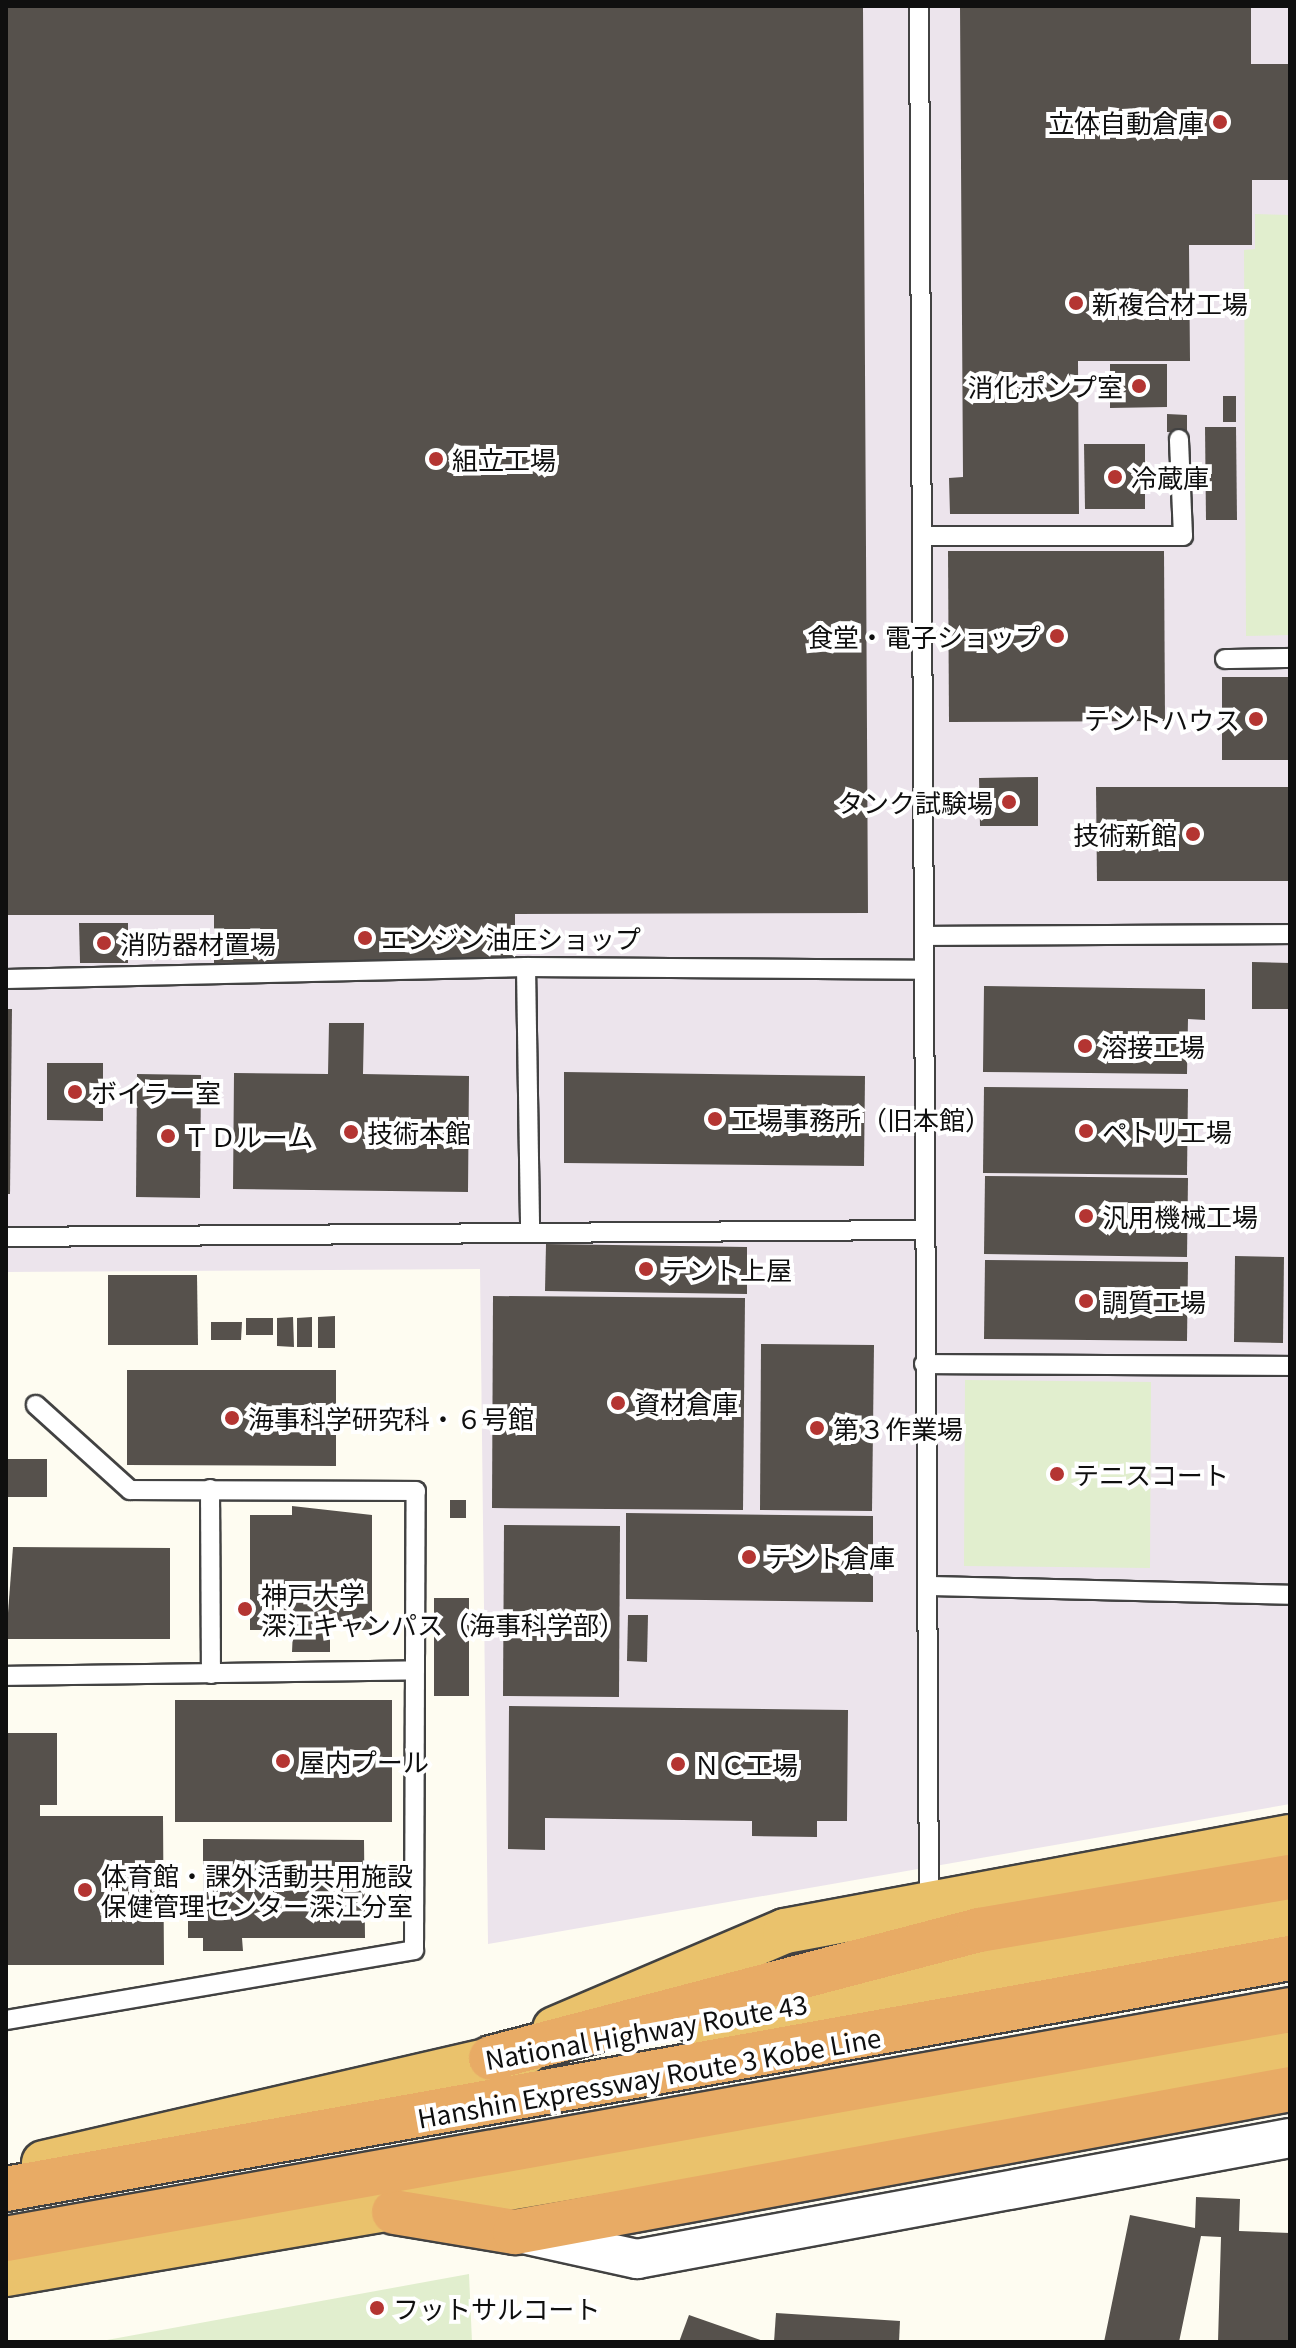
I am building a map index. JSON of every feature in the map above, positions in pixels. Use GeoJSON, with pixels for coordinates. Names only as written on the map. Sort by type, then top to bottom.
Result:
{"type":"FeatureCollection","features":[{"type":"Feature","properties":{"kind":"highway"},"geometry":{"type":"LineString","coordinates":[[491,2058],[785,1931],[1290,1837]]}},
{"type":"Feature","properties":{"kind":"highway"},"geometry":{"type":"LineString","coordinates":[[491,2058],[979,1930],[1290,1877]]}},
{"type":"Feature","properties":{"kind":"highway","name":"National Highway Route 43"},"geometry":{"type":"LineString","coordinates":[[6,2170],[491,2058],[1290,1916]]}},
{"type":"Feature","properties":{"kind":"highway","name":"Hanshin Expressway Route 3 Kobe Line"},"geometry":{"type":"LineString","coordinates":[[6,2189],[1290,1958]]}},
{"type":"Feature","properties":{"kind":"highway","name":"Hanshin Expressway Route 3 Kobe Line"},"geometry":{"type":"LineString","coordinates":[[6,2239],[1290,2010]]}},
{"type":"Feature","properties":{"kind":"highway"},"geometry":{"type":"LineString","coordinates":[[6,2274],[394,2212],[1290,2054]]}},
{"type":"Feature","properties":{"kind":"highway"},"geometry":{"type":"LineString","coordinates":[[394,2212],[515,2232],[813,2181],[1290,2089]]}},
{"type":"Feature","properties":{"kind":"street"},"geometry":{"type":"LineString","coordinates":[[515,2232],[637,2259],[1290,2138]]}},
{"type":"Feature","properties":{"kind":"lane"},"geometry":{"type":"LineString","coordinates":[[919,6],[923,1230],[930,1586],[929,1902]]}},
{"type":"Feature","properties":{"kind":"lane"},"geometry":{"type":"LineString","coordinates":[[922,536],[1183,536],[1179,439]]}},
{"type":"Feature","properties":{"kind":"lane"},"geometry":{"type":"LineString","coordinates":[[1225,659],[1290,658]]}},
{"type":"Feature","properties":{"kind":"lane"},"geometry":{"type":"LineString","coordinates":[[924,936],[1290,934]]}},
{"type":"Feature","properties":{"kind":"lane"},"geometry":{"type":"LineString","coordinates":[[6,979],[526,967],[924,970]]}},
{"type":"Feature","properties":{"kind":"lane"},"geometry":{"type":"LineString","coordinates":[[526,967],[530,1233]]}},
{"type":"Feature","properties":{"kind":"lane"},"geometry":{"type":"LineString","coordinates":[[6,1237],[923,1230]]}},
{"type":"Feature","properties":{"kind":"lane"},"geometry":{"type":"LineString","coordinates":[[924,1364],[1290,1366]]}},
{"type":"Feature","properties":{"kind":"lane"},"geometry":{"type":"LineString","coordinates":[[6,2020],[414,1950],[416,1491],[130,1490],[36,1405]]}},
{"type":"Feature","properties":{"kind":"lane"},"geometry":{"type":"LineString","coordinates":[[210,1489],[211,1674]]}},
{"type":"Feature","properties":{"kind":"lane"},"geometry":{"type":"LineString","coordinates":[[930,1586],[1290,1595]]}},
{"type":"Feature","properties":{"kind":"lane"},"geometry":{"type":"LineString","coordinates":[[6,1676],[415,1670]]}},
{"type":"Feature","properties":{"kind":"shaded area"},"geometry":{"type":"Polygon","coordinates":[[[6,6],[1290,6],[1290,1804],[488,1944],[480,1269],[6,1272],[6,6]]]}},
{"type":"Feature","properties":{"kind":"green space"},"geometry":{"type":"Polygon","coordinates":[[[1255,214],[1290,215],[1290,635],[1246,636],[1244,250],[1255,249],[1255,214]]]}},
{"type":"Feature","properties":{"kind":"green space","name":"テニスコート"},"geometry":{"type":"Polygon","coordinates":[[[965,1380],[1151,1382],[1150,1568],[964,1566],[965,1380]]]}},
{"type":"Feature","properties":{"kind":"green space","name":"フットサルコート"},"geometry":{"type":"Polygon","coordinates":[[[469,2274],[472,2342],[96,2342],[469,2274]]]}},
{"type":"Feature","properties":{"kind":"building","name":"組立工場"},"geometry":{"type":"Polygon","coordinates":[[[6,6],[863,6],[868,913],[515,914],[515,962],[214,963],[214,915],[6,915],[6,6]]]}},
{"type":"Feature","properties":{"kind":"building","name":"新複合材工場"},"geometry":{"type":"Polygon","coordinates":[[[960,6],[1251,6],[1251,64],[1290,64],[1290,180],[1252,180],[1252,245],[1189,245],[1190,361],[1078,361],[1079,514],[950,514],[949,478],[963,477],[960,6]]]}},
{"type":"Feature","properties":{"kind":"building","name":"消化ポンプ室"},"geometry":{"type":"Polygon","coordinates":[[[1110,364],[1167,364],[1167,407],[1110,408],[1110,364]]]}},
{"type":"Feature","properties":{"kind":"building"},"geometry":{"type":"Polygon","coordinates":[[[1223,396],[1236,396],[1236,422],[1223,422],[1223,396]]]}},
{"type":"Feature","properties":{"kind":"building"},"geometry":{"type":"Polygon","coordinates":[[[1167,414],[1187,415],[1187,432],[1167,432],[1167,414]]]}},
{"type":"Feature","properties":{"kind":"building"},"geometry":{"type":"Polygon","coordinates":[[[1205,427],[1236,427],[1237,520],[1206,520],[1205,427]]]}},
{"type":"Feature","properties":{"kind":"building","name":"冷蔵庫"},"geometry":{"type":"Polygon","coordinates":[[[1084,444],[1145,444],[1145,509],[1085,509],[1084,444]]]}},
{"type":"Feature","properties":{"kind":"building","name":"食堂・電子ショップ"},"geometry":{"type":"Polygon","coordinates":[[[948,551],[1164,551],[1165,721],[949,722],[948,551]]]}},
{"type":"Feature","properties":{"kind":"building","name":"テントハウス"},"geometry":{"type":"Polygon","coordinates":[[[1222,677],[1290,677],[1290,760],[1222,760],[1222,677]]]}},
{"type":"Feature","properties":{"kind":"building","name":"タンク試験場"},"geometry":{"type":"Polygon","coordinates":[[[1038,777],[1038,826],[980,826],[979,778],[1038,777]]]}},
{"type":"Feature","properties":{"kind":"building","name":"技術新館"},"geometry":{"type":"Polygon","coordinates":[[[1096,787],[1290,787],[1290,881],[1097,881],[1096,787]]]}},
{"type":"Feature","properties":{"kind":"building","name":"消防器材置場"},"geometry":{"type":"Polygon","coordinates":[[[79,923],[128,923],[128,963],[80,963],[79,923]]]}},
{"type":"Feature","properties":{"kind":"building"},"geometry":{"type":"Polygon","coordinates":[[[1252,962],[1290,963],[1290,1009],[1252,1009],[1252,962]]]}},
{"type":"Feature","properties":{"kind":"building","name":"溶接工場"},"geometry":{"type":"Polygon","coordinates":[[[984,986],[1205,989],[1205,1020],[1188,1019],[1187,1074],[983,1072],[984,986]]]}},
{"type":"Feature","properties":{"kind":"building"},"geometry":{"type":"Polygon","coordinates":[[[6,1009],[12,1009],[10,1194],[6,1194],[6,1009]]]}},
{"type":"Feature","properties":{"kind":"building","name":"技術本館"},"geometry":{"type":"Polygon","coordinates":[[[329,1023],[364,1023],[363,1074],[469,1076],[468,1192],[233,1189],[234,1073],[328,1074],[329,1023]]]}},
{"type":"Feature","properties":{"kind":"building","name":"ボイラー室"},"geometry":{"type":"Polygon","coordinates":[[[47,1063],[103,1063],[103,1121],[47,1120],[47,1063]]]}},
{"type":"Feature","properties":{"kind":"building","name":"工場事務所（旧本館）"},"geometry":{"type":"Polygon","coordinates":[[[564,1072],[865,1076],[864,1166],[564,1163],[564,1072]]]}},
{"type":"Feature","properties":{"kind":"building","name":"ＴＤルーム"},"geometry":{"type":"Polygon","coordinates":[[[137,1074],[201,1075],[200,1198],[136,1197],[137,1074]]]}},
{"type":"Feature","properties":{"kind":"building","name":"ペトリ工場"},"geometry":{"type":"Polygon","coordinates":[[[984,1087],[1188,1089],[1187,1175],[983,1173],[984,1087]]]}},
{"type":"Feature","properties":{"kind":"building","name":"汎用機械工場"},"geometry":{"type":"Polygon","coordinates":[[[985,1176],[1188,1178],[1187,1257],[984,1254],[985,1176]]]}},
{"type":"Feature","properties":{"kind":"building","name":"テント上屋"},"geometry":{"type":"Polygon","coordinates":[[[546,1244],[747,1247],[747,1294],[545,1291],[546,1244]]]}},
{"type":"Feature","properties":{"kind":"building"},"geometry":{"type":"Polygon","coordinates":[[[1235,1256],[1284,1257],[1283,1343],[1234,1342],[1235,1256]]]}},
{"type":"Feature","properties":{"kind":"building","name":"調質工場"},"geometry":{"type":"Polygon","coordinates":[[[985,1260],[1188,1262],[1187,1341],[984,1339],[985,1260]]]}},
{"type":"Feature","properties":{"kind":"building"},"geometry":{"type":"Polygon","coordinates":[[[108,1275],[197,1275],[198,1345],[108,1345],[108,1275]]]}},
{"type":"Feature","properties":{"kind":"building","name":"資材倉庫"},"geometry":{"type":"Polygon","coordinates":[[[493,1296],[745,1298],[743,1510],[492,1508],[493,1296]]]}},
{"type":"Feature","properties":{"kind":"building"},"geometry":{"type":"Polygon","coordinates":[[[335,1316],[335,1348],[318,1348],[318,1317],[335,1316]]]}},
{"type":"Feature","properties":{"kind":"building"},"geometry":{"type":"Polygon","coordinates":[[[293,1317],[294,1347],[277,1346],[277,1318],[293,1317]]]}},
{"type":"Feature","properties":{"kind":"building"},"geometry":{"type":"Polygon","coordinates":[[[312,1317],[312,1347],[297,1347],[297,1318],[312,1317]]]}},
{"type":"Feature","properties":{"kind":"building"},"geometry":{"type":"Polygon","coordinates":[[[246,1318],[273,1318],[273,1335],[246,1335],[246,1318]]]}},
{"type":"Feature","properties":{"kind":"building"},"geometry":{"type":"Polygon","coordinates":[[[211,1322],[242,1322],[241,1340],[211,1340],[211,1322]]]}},
{"type":"Feature","properties":{"kind":"building","name":"第３作業場"},"geometry":{"type":"Polygon","coordinates":[[[761,1344],[874,1345],[872,1511],[760,1510],[761,1344]]]}},
{"type":"Feature","properties":{"kind":"building","name":"海事科学研究科・６号館"},"geometry":{"type":"Polygon","coordinates":[[[127,1370],[336,1370],[336,1466],[127,1465],[127,1370]]]}},
{"type":"Feature","properties":{"kind":"building"},"geometry":{"type":"Polygon","coordinates":[[[6,1459],[47,1459],[47,1497],[6,1497],[6,1459]]]}},
{"type":"Feature","properties":{"kind":"building"},"geometry":{"type":"Polygon","coordinates":[[[450,1500],[466,1500],[466,1518],[450,1518],[450,1500]]]}},
{"type":"Feature","properties":{"kind":"building"},"geometry":{"type":"Polygon","coordinates":[[[292,1506],[372,1515],[372,1630],[330,1630],[330,1652],[292,1652],[293,1630],[250,1630],[250,1515],[292,1515],[292,1506]]]}},
{"type":"Feature","properties":{"kind":"building","name":"テント倉庫"},"geometry":{"type":"Polygon","coordinates":[[[626,1513],[873,1516],[873,1602],[626,1599],[626,1513]]]}},
{"type":"Feature","properties":{"kind":"building"},"geometry":{"type":"Polygon","coordinates":[[[504,1525],[620,1526],[619,1697],[503,1696],[504,1525]]]}},
{"type":"Feature","properties":{"kind":"building"},"geometry":{"type":"Polygon","coordinates":[[[13,1547],[170,1548],[170,1639],[6,1639],[13,1547]]]}},
{"type":"Feature","properties":{"kind":"building"},"geometry":{"type":"Polygon","coordinates":[[[434,1598],[469,1598],[469,1696],[434,1696],[434,1598]]]}},
{"type":"Feature","properties":{"kind":"building"},"geometry":{"type":"Polygon","coordinates":[[[628,1615],[648,1615],[647,1662],[627,1661],[628,1615]]]}},
{"type":"Feature","properties":{"kind":"building","name":"屋内プール"},"geometry":{"type":"Polygon","coordinates":[[[175,1700],[392,1700],[392,1822],[175,1822],[175,1700]]]}},
{"type":"Feature","properties":{"kind":"building","name":"ＮＣ工場"},"geometry":{"type":"Polygon","coordinates":[[[509,1706],[848,1710],[847,1821],[817,1821],[817,1837],[752,1836],[752,1821],[545,1818],[545,1850],[508,1849],[509,1706]]]}},
{"type":"Feature","properties":{"kind":"building","name":"体育館・課外活動共用施設 保健管理センター深江分室"},"geometry":{"type":"Polygon","coordinates":[[[6,1733],[57,1733],[57,1805],[40,1805],[40,1816],[163,1816],[164,1965],[6,1965],[6,1733]]]}},
{"type":"Feature","properties":{"kind":"building"},"geometry":{"type":"Polygon","coordinates":[[[203,1839],[364,1840],[365,1938],[242,1938],[243,1951],[203,1951],[203,1938],[188,1938],[188,1895],[203,1895],[203,1839]]]}},
{"type":"Feature","properties":{"kind":"building"},"geometry":{"type":"Polygon","coordinates":[[[1196,2197],[1240,2199],[1239,2231],[1290,2233],[1290,2342],[1218,2342],[1221,2237],[1201,2236],[1179,2342],[1104,2342],[1130,2215],[1195,2228],[1196,2197]]]}},
{"type":"Feature","properties":{"kind":"building"},"geometry":{"type":"Polygon","coordinates":[[[776,2313],[900,2321],[899,2342],[774,2342],[776,2313]]]}},
{"type":"Feature","properties":{"kind":"building"},"geometry":{"type":"Polygon","coordinates":[[[689,2315],[766,2342],[679,2342],[689,2315]]]}},
{"type":"Feature","properties":{"kind":"place","name":"立体自動倉庫"},"geometry":{"type":"Point","coordinates":[1220,122]}},
{"type":"Feature","properties":{"kind":"place","name":"新複合材工場"},"geometry":{"type":"Point","coordinates":[1076,303]}},
{"type":"Feature","properties":{"kind":"place","name":"消化ポンプ室"},"geometry":{"type":"Point","coordinates":[1139,386]}},
{"type":"Feature","properties":{"kind":"place","name":"組立工場"},"geometry":{"type":"Point","coordinates":[436,459]}},
{"type":"Feature","properties":{"kind":"place","name":"冷蔵庫"},"geometry":{"type":"Point","coordinates":[1115,477]}},
{"type":"Feature","properties":{"kind":"place","name":"食堂・電子ショップ"},"geometry":{"type":"Point","coordinates":[1057,636]}},
{"type":"Feature","properties":{"kind":"place","name":"テントハウス"},"geometry":{"type":"Point","coordinates":[1256,719]}},
{"type":"Feature","properties":{"kind":"place","name":"タンク試験場"},"geometry":{"type":"Point","coordinates":[1009,802]}},
{"type":"Feature","properties":{"kind":"place","name":"技術新館"},"geometry":{"type":"Point","coordinates":[1193,834]}},
{"type":"Feature","properties":{"kind":"place","name":"エンジン油圧ショップ"},"geometry":{"type":"Point","coordinates":[365,938]}},
{"type":"Feature","properties":{"kind":"place","name":"消防器材置場"},"geometry":{"type":"Point","coordinates":[104,943]}},
{"type":"Feature","properties":{"kind":"place","name":"溶接工場"},"geometry":{"type":"Point","coordinates":[1085,1046]}},
{"type":"Feature","properties":{"kind":"place","name":"ボイラー室"},"geometry":{"type":"Point","coordinates":[75,1092]}},
{"type":"Feature","properties":{"kind":"place","name":"工場事務所（旧本館）"},"geometry":{"type":"Point","coordinates":[715,1119]}},
{"type":"Feature","properties":{"kind":"place","name":"ペトリ工場"},"geometry":{"type":"Point","coordinates":[1086,1131]}},
{"type":"Feature","properties":{"kind":"place","name":"技術本館"},"geometry":{"type":"Point","coordinates":[351,1132]}},
{"type":"Feature","properties":{"kind":"place","name":"ＴＤルーム"},"geometry":{"type":"Point","coordinates":[168,1136]}},
{"type":"Feature","properties":{"kind":"place","name":"汎用機械工場"},"geometry":{"type":"Point","coordinates":[1086,1216]}},
{"type":"Feature","properties":{"kind":"place","name":"テント上屋"},"geometry":{"type":"Point","coordinates":[646,1269]}},
{"type":"Feature","properties":{"kind":"place","name":"調質工場"},"geometry":{"type":"Point","coordinates":[1086,1301]}},
{"type":"Feature","properties":{"kind":"place","name":"資材倉庫"},"geometry":{"type":"Point","coordinates":[618,1403]}},
{"type":"Feature","properties":{"kind":"place","name":"海事科学研究科・６号館"},"geometry":{"type":"Point","coordinates":[232,1418]}},
{"type":"Feature","properties":{"kind":"place","name":"第３作業場"},"geometry":{"type":"Point","coordinates":[817,1428]}},
{"type":"Feature","properties":{"kind":"place","name":"テニスコート"},"geometry":{"type":"Point","coordinates":[1057,1474]}},
{"type":"Feature","properties":{"kind":"place","name":"テント倉庫"},"geometry":{"type":"Point","coordinates":[749,1557]}},
{"type":"Feature","properties":{"kind":"place","name":"神戸大学 深江キャンパス（海事科学部）"},"geometry":{"type":"Point","coordinates":[245,1609]}},
{"type":"Feature","properties":{"kind":"place","name":"屋内プール"},"geometry":{"type":"Point","coordinates":[283,1761]}},
{"type":"Feature","properties":{"kind":"place","name":"ＮＣ工場"},"geometry":{"type":"Point","coordinates":[678,1764]}},
{"type":"Feature","properties":{"kind":"place","name":"体育館・課外活動共用施設 保健管理センター深江分室"},"geometry":{"type":"Point","coordinates":[85,1890]}},
{"type":"Feature","properties":{"kind":"place","name":"フットサルコート"},"geometry":{"type":"Point","coordinates":[377,2308]}}]}
